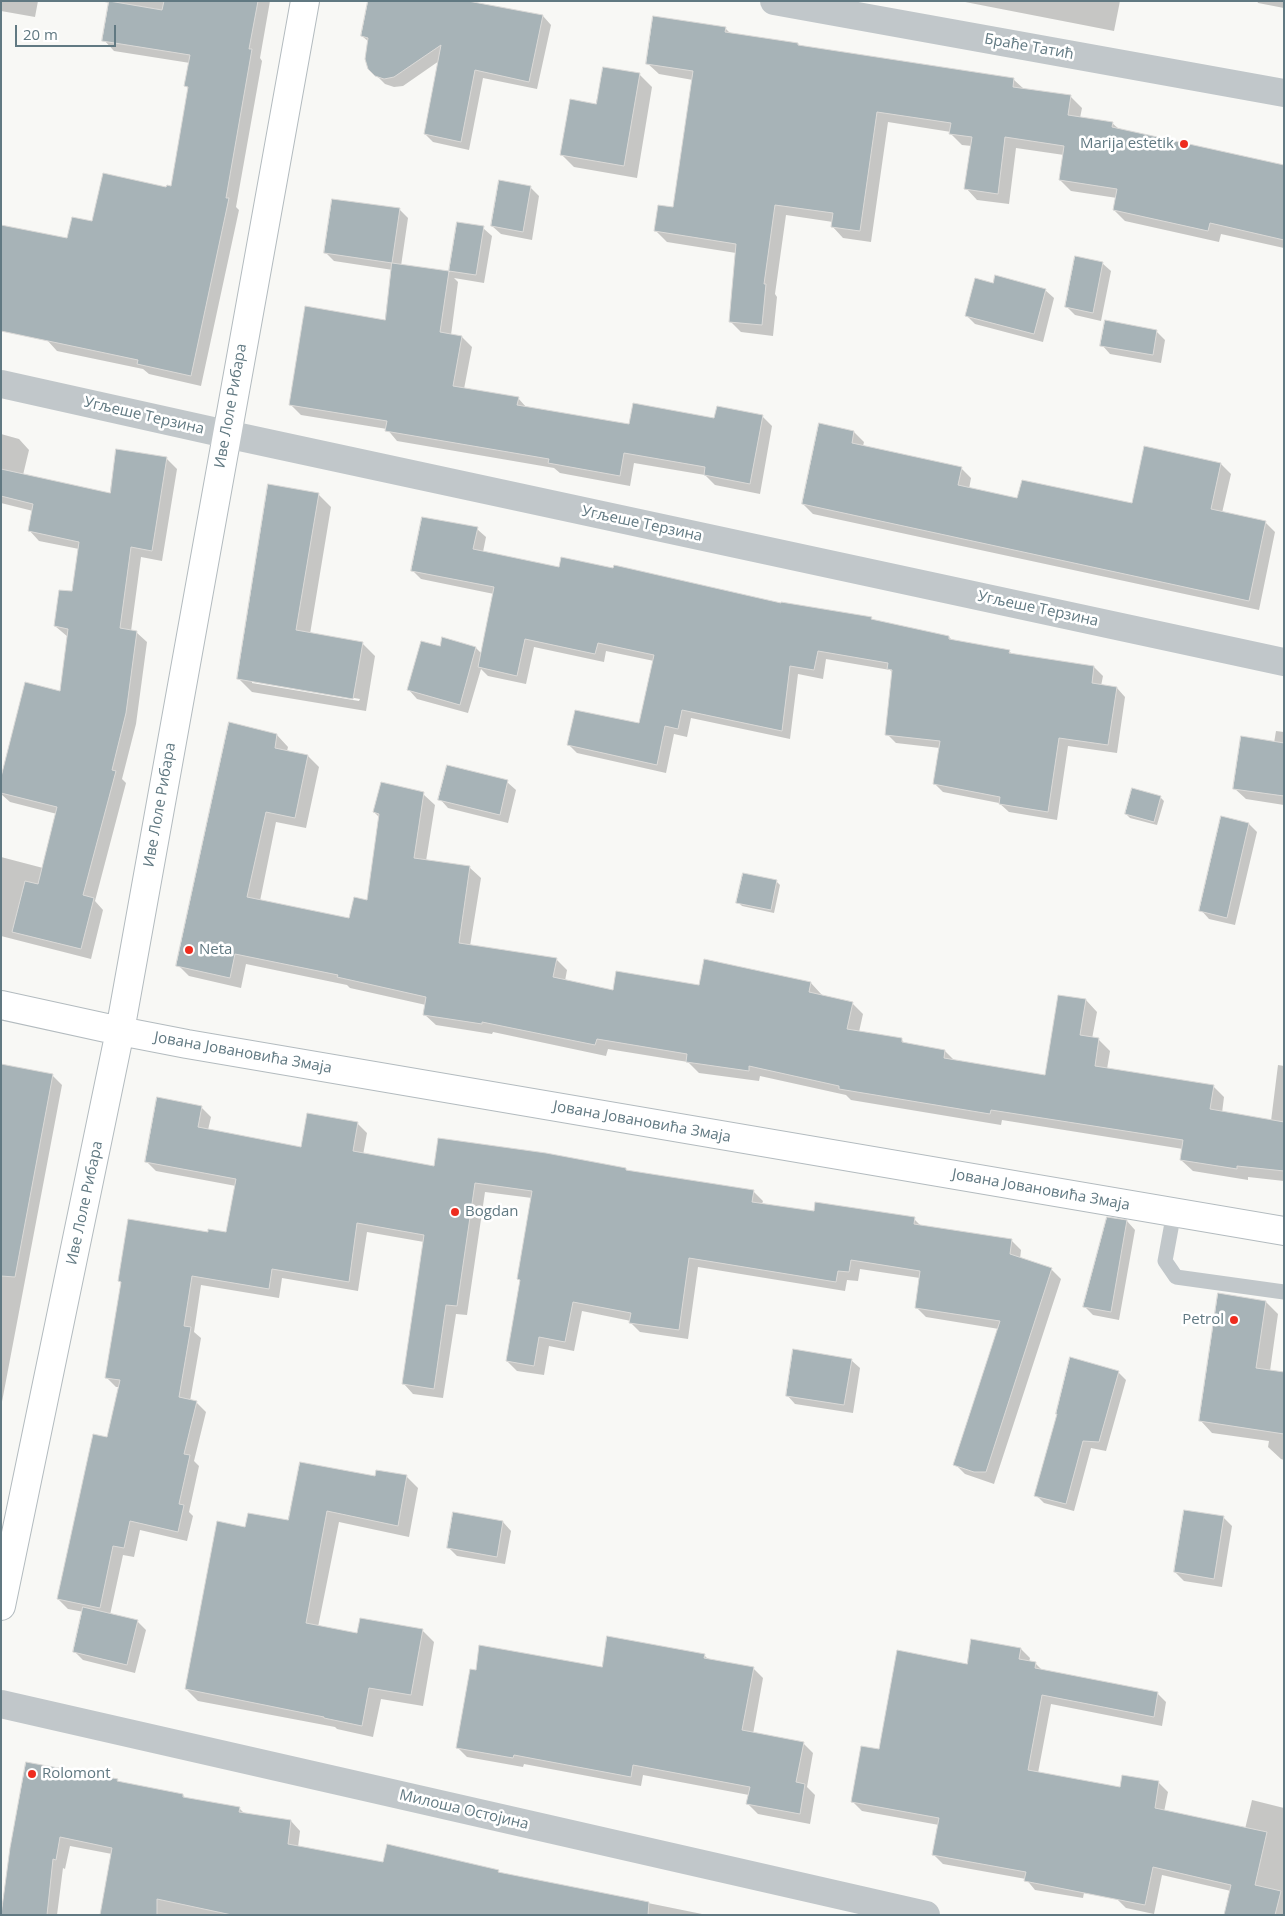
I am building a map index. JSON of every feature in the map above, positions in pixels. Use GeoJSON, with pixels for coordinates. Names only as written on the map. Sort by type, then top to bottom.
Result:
{"type":"FeatureCollection","features":[{"type":"Feature","properties":{"kind":"street","name":"Иве Лоле Рибара"},"geometry":{"type":"LineString","coordinates":[[1,1606],[120,1031],[305,1]]}},
{"type":"Feature","properties":{"kind":"street","name":"Браће Татић"},"geometry":{"type":"LineString","coordinates":[[774,1],[1284,93]]}},
{"type":"Feature","properties":{"kind":"street","name":"Угљеше Терзина"},"geometry":{"type":"LineString","coordinates":[[1,384],[1284,662]]}},
{"type":"Feature","properties":{"kind":"street","name":"Јована Јовановића Змаја"},"geometry":{"type":"LineString","coordinates":[[1,1005],[120,1031],[1284,1231]]}},
{"type":"Feature","properties":{"kind":"street","name":"Милоша Остојина"},"geometry":{"type":"LineString","coordinates":[[1,1704],[926,1915]]}},
{"type":"Feature","properties":{"kind":"lane"},"geometry":{"type":"LineString","coordinates":[[1174,1212],[1165,1261],[1176,1277],[1284,1292]]}},
{"type":"Feature","properties":{"kind":"building"},"geometry":{"type":"Polygon","coordinates":[[[109,1],[162,10],[164,1],[258,1],[249,49],[252,49],[226,198],[229,198],[191,376],[137,364],[138,360],[1,331],[1,225],[67,238],[72,217],[92,221],[103,173],[166,187],[167,185],[171,186],[188,87],[184,86],[190,55],[102,41],[109,1]]]}},
{"type":"Feature","properties":{"kind":"building"},"geometry":{"type":"Polygon","coordinates":[[[368,1],[468,1],[543,15],[529,82],[475,70],[461,142],[424,134],[441,45],[394,77],[384,79],[375,76],[368,69],[365,59],[368,38],[361,36],[368,1]]]}},
{"type":"Feature","properties":{"kind":"building"},"geometry":{"type":"Polygon","coordinates":[[[653,16],[726,27],[725,32],[798,43],[798,45],[1014,78],[1013,87],[1071,95],[1068,115],[1113,122],[1112,127],[1284,165],[1284,240],[1210,223],[1208,231],[1113,210],[1117,189],[1059,180],[1064,146],[1005,137],[998,194],[964,189],[972,137],[949,134],[951,123],[877,112],[860,231],[831,227],[833,213],[775,205],[764,284],[766,284],[762,325],[729,322],[736,244],[654,231],[658,205],[673,207],[693,71],[646,64],[653,16]]]}},
{"type":"Feature","properties":{"kind":"building"},"geometry":{"type":"Polygon","coordinates":[[[603,67],[640,73],[624,166],[560,155],[570,99],[596,104],[603,67]]]}},
{"type":"Feature","properties":{"kind":"building"},"geometry":{"type":"Polygon","coordinates":[[[499,180],[531,186],[523,232],[491,226],[499,180]]]}},
{"type":"Feature","properties":{"kind":"building"},"geometry":{"type":"Polygon","coordinates":[[[332,199],[400,208],[392,263],[324,253],[332,199]]]}},
{"type":"Feature","properties":{"kind":"building"},"geometry":{"type":"Polygon","coordinates":[[[457,222],[484,226],[476,275],[449,271],[457,222]]]}},
{"type":"Feature","properties":{"kind":"building"},"geometry":{"type":"Polygon","coordinates":[[[1075,256],[1103,262],[1093,313],[1065,307],[1075,256]]]}},
{"type":"Feature","properties":{"kind":"building"},"geometry":{"type":"Polygon","coordinates":[[[392,263],[449,271],[440,332],[462,336],[453,386],[519,397],[517,405],[629,424],[633,403],[714,418],[717,406],[763,415],[750,484],[704,475],[705,467],[624,453],[620,476],[548,463],[549,459],[385,431],[387,421],[289,405],[305,306],[385,320],[392,263]]]}},
{"type":"Feature","properties":{"kind":"building"},"geometry":{"type":"Polygon","coordinates":[[[995,275],[1046,289],[1034,334],[965,316],[975,278],[993,283],[995,275]]]}},
{"type":"Feature","properties":{"kind":"building"},"geometry":{"type":"Polygon","coordinates":[[[1105,320],[1157,330],[1153,355],[1100,346],[1105,320]]]}},
{"type":"Feature","properties":{"kind":"building"},"geometry":{"type":"Polygon","coordinates":[[[819,423],[854,431],[852,443],[962,467],[958,485],[1017,498],[1022,480],[1132,503],[1144,446],[1221,463],[1211,509],[1266,521],[1249,601],[802,504],[819,423]]]}},
{"type":"Feature","properties":{"kind":"building"},"geometry":{"type":"Polygon","coordinates":[[[116,449],[167,457],[152,551],[131,547],[120,628],[137,631],[126,713],[112,770],[116,771],[83,895],[94,898],[81,949],[12,932],[25,881],[38,884],[57,807],[1,793],[1,777],[25,682],[60,691],[68,629],[54,626],[59,590],[72,591],[79,542],[28,531],[33,504],[1,496],[1,469],[110,493],[116,449]]]}},
{"type":"Feature","properties":{"kind":"building"},"geometry":{"type":"Polygon","coordinates":[[[268,484],[319,493],[296,630],[363,642],[353,699],[237,679],[268,484]]]}},
{"type":"Feature","properties":{"kind":"building"},"geometry":{"type":"Polygon","coordinates":[[[422,517],[478,527],[473,549],[559,567],[561,557],[613,568],[614,565],[781,603],[872,617],[871,619],[949,636],[949,639],[1010,650],[1009,653],[1094,666],[1092,683],[1117,687],[1108,745],[1059,738],[1048,812],[999,804],[1000,797],[933,784],[940,741],[885,735],[892,670],[887,669],[888,663],[818,651],[814,670],[790,666],[782,731],[682,710],[678,729],[665,726],[657,765],[567,745],[575,710],[639,723],[654,655],[598,643],[595,654],[525,639],[517,676],[478,667],[494,587],[411,571],[422,517]]]}},
{"type":"Feature","properties":{"kind":"building"},"geometry":{"type":"Polygon","coordinates":[[[442,637],[476,647],[460,705],[407,690],[421,641],[440,646],[442,637]]]}},
{"type":"Feature","properties":{"kind":"building"},"geometry":{"type":"Polygon","coordinates":[[[229,722],[277,734],[275,748],[308,755],[295,818],[266,812],[247,897],[349,918],[354,897],[367,900],[379,814],[373,812],[381,782],[424,792],[414,858],[470,866],[459,943],[557,958],[553,977],[613,990],[616,971],[699,985],[704,959],[811,982],[809,992],[853,1002],[847,1029],[902,1038],[902,1042],[945,1050],[944,1058],[1045,1075],[1058,995],[1086,999],[1080,1035],[1099,1038],[1095,1066],[1214,1085],[1210,1109],[1284,1122],[1284,1171],[1237,1166],[1237,1169],[1180,1160],[1183,1140],[991,1110],[990,1114],[839,1089],[839,1086],[749,1066],[749,1071],[686,1062],[687,1054],[597,1039],[595,1045],[482,1022],[482,1024],[423,1015],[426,997],[337,977],[338,975],[235,954],[230,978],[176,966],[229,722]]]}},
{"type":"Feature","properties":{"kind":"building"},"geometry":{"type":"Polygon","coordinates":[[[1241,736],[1284,743],[1284,796],[1233,789],[1241,736]]]}},
{"type":"Feature","properties":{"kind":"building"},"geometry":{"type":"Polygon","coordinates":[[[447,765],[508,780],[500,815],[438,800],[447,765]]]}},
{"type":"Feature","properties":{"kind":"building"},"geometry":{"type":"Polygon","coordinates":[[[1132,788],[1161,796],[1154,822],[1125,814],[1132,788]]]}},
{"type":"Feature","properties":{"kind":"building"},"geometry":{"type":"Polygon","coordinates":[[[1221,816],[1249,823],[1227,918],[1199,911],[1221,816]]]}},
{"type":"Feature","properties":{"kind":"building"},"geometry":{"type":"Polygon","coordinates":[[[743,873],[777,880],[771,910],[736,903],[743,873]]]}},
{"type":"Feature","properties":{"kind":"building"},"geometry":{"type":"Polygon","coordinates":[[[1,1064],[53,1074],[15,1277],[1,1276],[1,1064]]]}},
{"type":"Feature","properties":{"kind":"building"},"geometry":{"type":"Polygon","coordinates":[[[157,1097],[202,1106],[198,1127],[301,1147],[307,1113],[358,1122],[353,1151],[434,1166],[438,1138],[546,1153],[626,1168],[626,1170],[754,1190],[752,1202],[814,1211],[815,1202],[915,1217],[914,1224],[1012,1239],[1010,1254],[1052,1268],[986,1472],[974,1472],[953,1465],[1000,1321],[915,1308],[920,1271],[851,1260],[849,1272],[838,1271],[836,1282],[689,1258],[679,1330],[629,1323],[631,1313],[573,1302],[565,1342],[539,1337],[534,1366],[506,1361],[520,1280],[517,1279],[532,1191],[475,1183],[457,1306],[446,1305],[434,1389],[402,1384],[424,1235],[357,1223],[349,1282],[272,1269],[269,1289],[192,1276],[184,1326],[191,1327],[179,1397],[197,1401],[184,1454],[190,1455],[179,1504],[184,1505],[178,1532],[130,1521],[124,1548],[113,1546],[100,1608],[57,1599],[93,1434],[107,1437],[120,1380],[105,1378],[121,1282],[118,1281],[128,1219],[208,1232],[208,1229],[226,1232],[236,1179],[145,1162],[157,1097]]]}},
{"type":"Feature","properties":{"kind":"building"},"geometry":{"type":"Polygon","coordinates":[[[1107,1217],[1127,1220],[1111,1312],[1083,1307],[1107,1217]]]}},
{"type":"Feature","properties":{"kind":"building"},"geometry":{"type":"Polygon","coordinates":[[[1218,1293],[1266,1301],[1256,1368],[1284,1372],[1284,1434],[1199,1421],[1218,1293]]]}},
{"type":"Feature","properties":{"kind":"building"},"geometry":{"type":"Polygon","coordinates":[[[793,1349],[852,1359],[844,1405],[786,1396],[793,1349]]]}},
{"type":"Feature","properties":{"kind":"building"},"geometry":{"type":"Polygon","coordinates":[[[1070,1357],[1119,1371],[1099,1442],[1083,1441],[1066,1504],[1034,1496],[1057,1414],[1070,1357]]]}},
{"type":"Feature","properties":{"kind":"building"},"geometry":{"type":"Polygon","coordinates":[[[300,1462],[375,1476],[376,1470],[407,1475],[398,1526],[327,1511],[306,1623],[357,1633],[360,1618],[423,1629],[411,1695],[369,1688],[362,1726],[185,1689],[217,1521],[245,1527],[248,1513],[288,1520],[300,1462]]]}},
{"type":"Feature","properties":{"kind":"building"},"geometry":{"type":"Polygon","coordinates":[[[1184,1510],[1224,1516],[1214,1579],[1174,1572],[1184,1510]]]}},
{"type":"Feature","properties":{"kind":"building"},"geometry":{"type":"Polygon","coordinates":[[[453,1512],[503,1521],[497,1557],[447,1548],[453,1512]]]}},
{"type":"Feature","properties":{"kind":"building"},"geometry":{"type":"Polygon","coordinates":[[[83,1607],[138,1620],[127,1665],[73,1652],[83,1607]]]}},
{"type":"Feature","properties":{"kind":"building"},"geometry":{"type":"Polygon","coordinates":[[[607,1636],[705,1654],[704,1658],[754,1667],[742,1730],[804,1742],[796,1782],[805,1784],[800,1814],[746,1804],[750,1787],[633,1765],[631,1777],[514,1755],[513,1758],[456,1748],[470,1669],[476,1670],[479,1645],[602,1667],[607,1636]]]}},
{"type":"Feature","properties":{"kind":"building"},"geometry":{"type":"Polygon","coordinates":[[[971,1639],[1021,1648],[1019,1659],[1036,1662],[1035,1668],[1158,1692],[1154,1717],[1042,1695],[1028,1770],[1120,1787],[1122,1775],[1159,1781],[1155,1808],[1267,1832],[1255,1885],[1281,1891],[1275,1915],[1224,1915],[1231,1885],[1153,1867],[1145,1905],[1024,1881],[1026,1872],[932,1855],[939,1818],[851,1802],[861,1746],[879,1749],[897,1650],[967,1664],[971,1639]]]}},
{"type":"Feature","properties":{"kind":"building"},"geometry":{"type":"Polygon","coordinates":[[[26,1762],[118,1779],[117,1781],[183,1794],[183,1797],[240,1807],[239,1812],[291,1820],[288,1844],[383,1862],[387,1844],[499,1870],[498,1872],[649,1902],[648,1915],[232,1915],[157,1899],[157,1915],[100,1915],[112,1848],[60,1837],[56,1860],[53,1859],[47,1915],[1,1915],[10,1848],[26,1762]]]}},
{"type":"Feature","properties":{"kind":"place","name":"Marija estetik"},"geometry":{"type":"Point","coordinates":[1184,144]}},
{"type":"Feature","properties":{"kind":"place","name":"Neta"},"geometry":{"type":"Point","coordinates":[189,950]}},
{"type":"Feature","properties":{"kind":"place","name":"Bogdan"},"geometry":{"type":"Point","coordinates":[455,1212]}},
{"type":"Feature","properties":{"kind":"place","name":"Petrol"},"geometry":{"type":"Point","coordinates":[1234,1320]}},
{"type":"Feature","properties":{"kind":"place","name":"Rolomont"},"geometry":{"type":"Point","coordinates":[32,1774]}}]}
